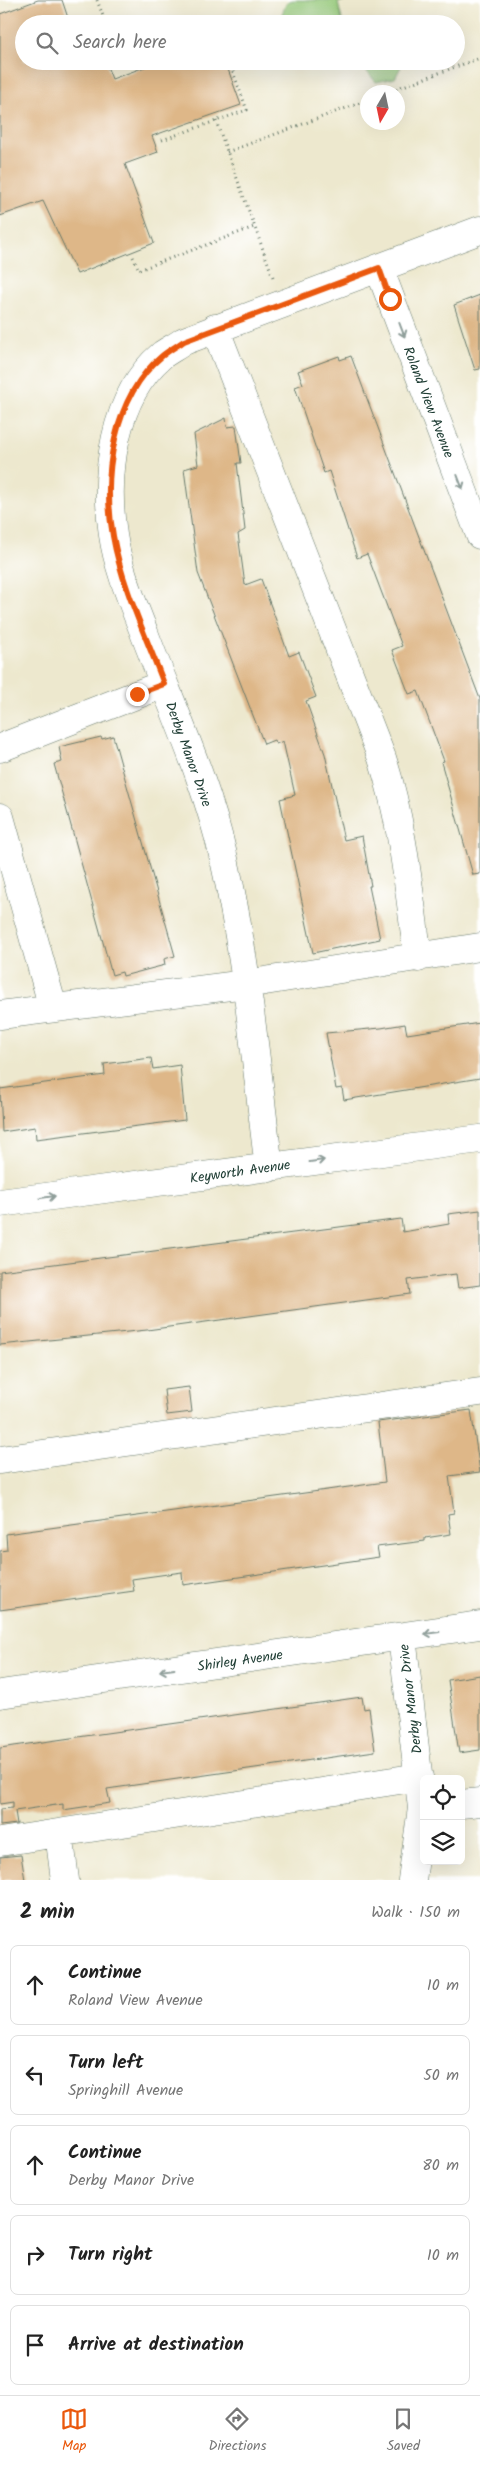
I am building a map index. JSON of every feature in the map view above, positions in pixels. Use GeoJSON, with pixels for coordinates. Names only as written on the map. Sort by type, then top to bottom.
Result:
{"type":"FeatureCollection","features":[{"type":"Feature","properties":{"kind":"street","name":"Derby Manor Drive"},"geometry":{"type":"LineString","coordinates":[[269,1168],[246,984],[224,857],[207,800],[126,584],[113,536],[110,502],[112,464],[117,430],[128,402],[142,378],[162,356],[184,341],[480,230]]}},
{"type":"Feature","properties":{"kind":"street","name":"Roland View Avenue"},"geometry":{"type":"LineString","coordinates":[[379,268],[480,535]]}},
{"type":"Feature","properties":{"kind":"street"},"geometry":{"type":"LineString","coordinates":[[215,328],[382,758],[395,798],[418,958]]}},
{"type":"Feature","properties":{"kind":"street"},"geometry":{"type":"LineString","coordinates":[[0,748],[164,684]]}},
{"type":"Feature","properties":{"kind":"street"},"geometry":{"type":"LineString","coordinates":[[0,817],[53,1008]]}},
{"type":"Feature","properties":{"kind":"street"},"geometry":{"type":"LineString","coordinates":[[0,1015],[246,984],[480,947]]}},
{"type":"Feature","properties":{"kind":"street","name":"Keyworth Avenue"},"geometry":{"type":"LineString","coordinates":[[0,1203],[480,1139]]}},
{"type":"Feature","properties":{"kind":"street"},"geometry":{"type":"LineString","coordinates":[[0,1460],[480,1392]]}},
{"type":"Feature","properties":{"kind":"street","name":"Shirley Avenue"},"geometry":{"type":"LineString","coordinates":[[0,1694],[480,1625]]}},
{"type":"Feature","properties":{"kind":"street","name":"Derby Manor Drive"},"geometry":{"type":"LineString","coordinates":[[402,1637],[420,1785]]}},
{"type":"Feature","properties":{"kind":"street"},"geometry":{"type":"LineString","coordinates":[[0,1842],[419,1777]]}},
{"type":"Feature","properties":{"kind":"street"},"geometry":{"type":"LineString","coordinates":[[465,1804],[480,1802]]}},
{"type":"Feature","properties":{"kind":"street","name":"Derby Manor Drive"},"geometry":{"type":"LineString","coordinates":[[412,1880],[421,1820]]}},
{"type":"Feature","properties":{"kind":"street"},"geometry":{"type":"LineString","coordinates":[[59,1834],[65,1880]]}},
{"type":"Feature","properties":{"kind":"path"},"geometry":{"type":"LineString","coordinates":[[97,0],[103,15]]}},
{"type":"Feature","properties":{"kind":"path"},"geometry":{"type":"LineString","coordinates":[[465,63],[480,58]]}},
{"type":"Feature","properties":{"kind":"path"},"geometry":{"type":"LineString","coordinates":[[162,140],[247,110],[232,70]]}},
{"type":"Feature","properties":{"kind":"path"},"geometry":{"type":"LineString","coordinates":[[405,85],[447,70]]}},
{"type":"Feature","properties":{"kind":"path"},"geometry":{"type":"LineString","coordinates":[[227,152],[360,103]]}},
{"type":"Feature","properties":{"kind":"path"},"geometry":{"type":"LineString","coordinates":[[216,120],[273,278]]}},
{"type":"Feature","properties":{"kind":"path"},"geometry":{"type":"LineString","coordinates":[[133,257],[139,270],[254,227]]}},
{"type":"Feature","properties":{"kind":"green space"},"geometry":{"type":"Polygon","coordinates":[[[293,0],[346,0],[338,3],[341,15],[282,15],[287,2],[293,0]]]}},
{"type":"Feature","properties":{"kind":"green space"},"geometry":{"type":"Polygon","coordinates":[[[366,70],[399,70],[395,78],[376,82],[366,70]]]}},
{"type":"Feature","properties":{"kind":"building"},"geometry":{"type":"Polygon","coordinates":[[[38,0],[62,0],[67,15],[15,15],[15,70],[108,70],[112,79],[136,70],[228,70],[241,105],[152,136],[158,152],[125,164],[154,243],[77,274],[43,201],[0,216],[0,14],[38,0]]]}},
{"type":"Feature","properties":{"kind":"building"},"geometry":{"type":"Polygon","coordinates":[[[480,295],[480,369],[475,370],[454,305],[480,295]]]}},
{"type":"Feature","properties":{"kind":"building"},"geometry":{"type":"Polygon","coordinates":[[[339,356],[340,360],[351,356],[480,699],[480,874],[473,875],[441,762],[444,761],[418,691],[409,694],[392,650],[402,646],[367,554],[357,558],[329,471],[324,473],[295,387],[303,384],[298,371],[339,356]]]}},
{"type":"Feature","properties":{"kind":"building"},"geometry":{"type":"Polygon","coordinates":[[[226,418],[227,427],[236,426],[241,463],[237,463],[245,530],[238,534],[245,585],[261,579],[289,656],[299,652],[316,697],[306,701],[325,754],[344,840],[362,836],[371,886],[369,886],[380,939],[313,953],[280,799],[295,795],[283,741],[276,744],[274,740],[264,744],[198,573],[184,469],[198,465],[194,434],[226,418]]]}},
{"type":"Feature","properties":{"kind":"building"},"geometry":{"type":"Polygon","coordinates":[[[113,736],[175,956],[164,959],[165,965],[123,976],[122,972],[112,975],[54,764],[62,762],[59,747],[113,736]]]}},
{"type":"Feature","properties":{"kind":"building"},"geometry":{"type":"Polygon","coordinates":[[[480,1023],[480,1078],[344,1100],[342,1088],[336,1089],[326,1033],[405,1024],[407,1034],[480,1023]]]}},
{"type":"Feature","properties":{"kind":"building"},"geometry":{"type":"Polygon","coordinates":[[[151,1058],[153,1069],[180,1065],[185,1120],[36,1139],[35,1127],[2,1132],[0,1089],[105,1075],[104,1064],[151,1058]]]}},
{"type":"Feature","properties":{"kind":"building"},"geometry":{"type":"Polygon","coordinates":[[[480,1210],[480,1285],[458,1288],[456,1274],[408,1280],[410,1294],[147,1330],[0,1345],[0,1271],[401,1219],[403,1232],[449,1224],[448,1214],[480,1210]]]}},
{"type":"Feature","properties":{"kind":"building"},"geometry":{"type":"Polygon","coordinates":[[[189,1387],[192,1412],[167,1415],[164,1390],[189,1387]]]}},
{"type":"Feature","properties":{"kind":"building"},"geometry":{"type":"Polygon","coordinates":[[[471,1410],[480,1472],[449,1476],[454,1513],[448,1514],[451,1534],[425,1538],[425,1541],[377,1547],[379,1557],[183,1585],[182,1572],[132,1579],[134,1591],[0,1610],[0,1551],[7,1550],[6,1534],[385,1482],[378,1422],[471,1410]]]}},
{"type":"Feature","properties":{"kind":"building"},"geometry":{"type":"Polygon","coordinates":[[[480,1675],[480,1750],[459,1753],[448,1680],[480,1675]]]}},
{"type":"Feature","properties":{"kind":"building"},"geometry":{"type":"Polygon","coordinates":[[[362,1697],[364,1709],[369,1708],[375,1751],[107,1789],[110,1803],[63,1810],[63,1804],[15,1811],[17,1824],[0,1826],[0,1809],[13,1808],[13,1802],[0,1804],[0,1748],[362,1697]]]}},
{"type":"Feature","properties":{"kind":"building"},"geometry":{"type":"Polygon","coordinates":[[[21,1855],[25,1880],[0,1880],[0,1857],[21,1855]]]}},
{"type":"Feature","properties":{"kind":"route"},"geometry":{"type":"LineString","coordinates":[[137,694],[164,684],[126,584],[113,536],[110,502],[112,464],[117,430],[128,402],[142,378],[162,356],[184,341],[379,268],[390,299]]}}]}
